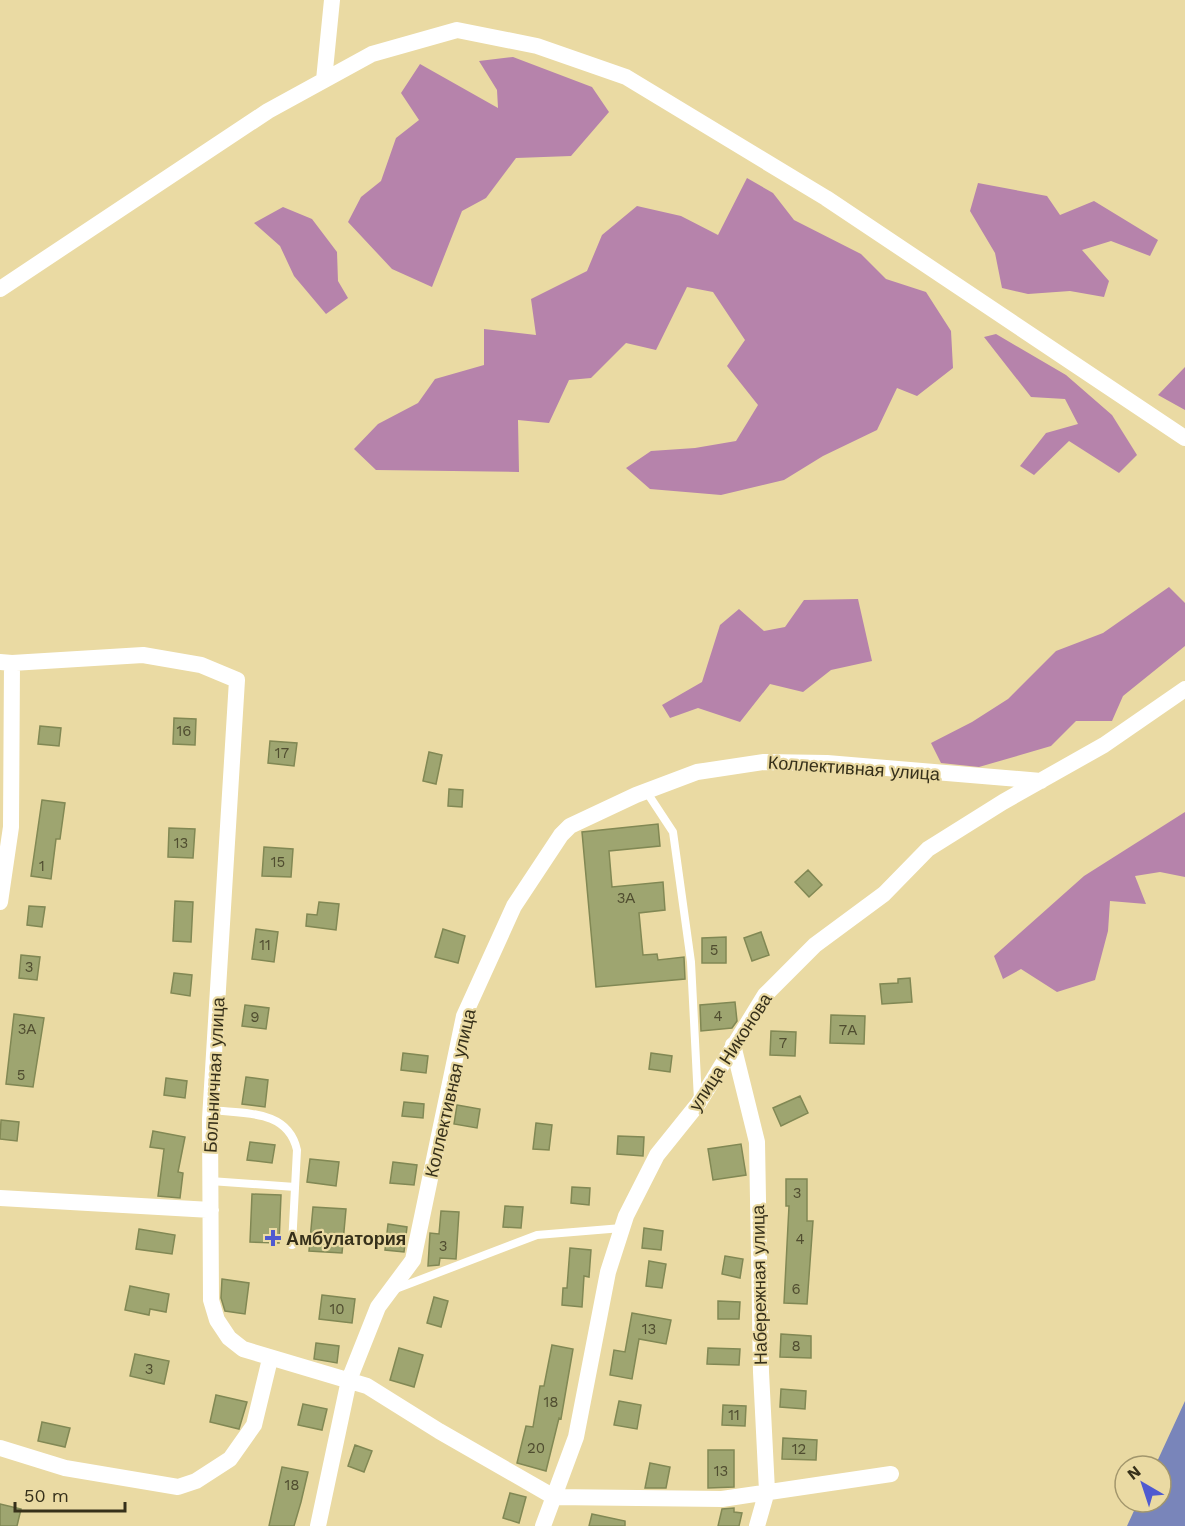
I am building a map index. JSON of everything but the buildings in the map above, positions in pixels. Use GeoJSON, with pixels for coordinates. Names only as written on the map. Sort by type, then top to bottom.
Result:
{"type":"FeatureCollection","features":[{"type":"Feature","properties":{"kind":"street"},"geometry":{"type":"LineString","coordinates":[[324,80],[332,0]]}},
{"type":"Feature","properties":{"kind":"street"},"geometry":{"type":"LineString","coordinates":[[0,289],[268,111],[372,54],[457,30],[537,46],[626,77],[826,198],[1185,438]]}},
{"type":"Feature","properties":{"kind":"street","name":"Больничная улица"},"geometry":{"type":"LineString","coordinates":[[6,662],[143,655],[201,665],[237,680],[211,1110],[211,1300],[217,1320],[229,1338],[243,1349],[270,1359],[367,1386],[439,1431],[554,1497]]}},
{"type":"Feature","properties":{"kind":"street"},"geometry":{"type":"LineString","coordinates":[[0,902],[11,827],[6,662]]}},
{"type":"Feature","properties":{"kind":"street","name":"улица Никонова"},"geometry":{"type":"LineString","coordinates":[[543,1526],[576,1437],[609,1272],[622,1228],[657,1155],[698,1104],[765,995],[815,945],[884,894],[928,849],[1104,745],[1185,689]]}},
{"type":"Feature","properties":{"kind":"street","name":"Коллективная улица"},"geometry":{"type":"LineString","coordinates":[[318,1526],[349,1380],[378,1307],[413,1260],[464,1016],[514,906],[570,825],[646,791],[697,772],[764,762],[827,763],[1041,781]]}},
{"type":"Feature","properties":{"kind":"street","name":"Набережная улица"},"geometry":{"type":"LineString","coordinates":[[733,1046],[758,1142],[761,1372],[767,1491],[757,1526]]}},
{"type":"Feature","properties":{"kind":"street"},"geometry":{"type":"LineString","coordinates":[[0,1198],[211,1210]]}},
{"type":"Feature","properties":{"kind":"street"},"geometry":{"type":"LineString","coordinates":[[0,1448],[65,1468],[178,1487],[196,1480],[230,1459],[254,1425],[270,1359]]}},
{"type":"Feature","properties":{"kind":"street"},"geometry":{"type":"LineString","coordinates":[[554,1497],[722,1499],[891,1474]]}},
{"type":"Feature","properties":{"kind":"lane"},"geometry":{"type":"LineString","coordinates":[[646,791],[673,832],[691,962],[698,1104]]}},
{"type":"Feature","properties":{"kind":"lane"},"geometry":{"type":"LineString","coordinates":[[211,1110],[270,1116],[284,1126],[295,1139],[297,1150],[292,1245]]}},
{"type":"Feature","properties":{"kind":"lane"},"geometry":{"type":"LineString","coordinates":[[210,1181],[295,1187]]}},
{"type":"Feature","properties":{"kind":"lane"},"geometry":{"type":"LineString","coordinates":[[390,1291],[537,1235],[622,1228]]}},
{"type":"Feature","properties":{"kind":"shaded area"},"geometry":{"type":"Polygon","coordinates":[[[513,57],[592,87],[609,112],[571,156],[516,158],[486,198],[462,211],[432,287],[392,269],[348,222],[361,197],[381,181],[396,138],[419,120],[401,93],[420,64],[498,108],[497,90],[479,61],[513,57]]]}},
{"type":"Feature","properties":{"kind":"shaded area"},"geometry":{"type":"Polygon","coordinates":[[[747,178],[773,193],[794,220],[861,254],[886,279],[926,292],[951,331],[953,368],[917,396],[897,388],[877,430],[823,456],[784,480],[721,495],[650,489],[626,468],[651,451],[695,448],[736,441],[758,405],[727,366],[745,340],[713,292],[687,287],[656,350],[626,343],[591,378],[569,380],[549,423],[518,420],[519,472],[376,470],[354,449],[378,424],[418,403],[435,379],[484,365],[484,329],[536,335],[531,299],[587,271],[602,235],[637,206],[681,216],[718,235],[747,178]]]}},
{"type":"Feature","properties":{"kind":"shaded area"},"geometry":{"type":"Polygon","coordinates":[[[978,183],[1047,196],[1060,215],[1094,201],[1158,240],[1150,256],[1111,241],[1082,250],[1109,281],[1104,297],[1070,291],[1028,294],[1002,288],[995,253],[970,211],[978,183]]]}},
{"type":"Feature","properties":{"kind":"shaded area"},"geometry":{"type":"Polygon","coordinates":[[[283,207],[312,219],[337,252],[338,281],[348,298],[326,314],[294,276],[280,246],[254,223],[283,207]]]}},
{"type":"Feature","properties":{"kind":"shaded area"},"geometry":{"type":"Polygon","coordinates":[[[996,334],[1066,375],[1112,415],[1137,455],[1119,473],[1069,441],[1034,475],[1020,466],[1046,433],[1078,424],[1065,399],[1031,397],[984,337],[996,334]]]}},
{"type":"Feature","properties":{"kind":"shaded area"},"geometry":{"type":"Polygon","coordinates":[[[1185,367],[1185,410],[1158,395],[1185,367]]]}},
{"type":"Feature","properties":{"kind":"shaded area"},"geometry":{"type":"Polygon","coordinates":[[[1169,587],[1185,603],[1185,646],[1123,696],[1112,721],[1076,721],[1051,746],[979,767],[941,763],[931,743],[972,722],[1008,699],[1056,651],[1103,633],[1169,587]]]}},
{"type":"Feature","properties":{"kind":"shaded area"},"geometry":{"type":"Polygon","coordinates":[[[858,599],[872,661],[831,670],[803,692],[770,684],[740,722],[698,708],[670,718],[662,705],[702,682],[720,625],[739,609],[764,631],[785,627],[804,600],[858,599]]]}},
{"type":"Feature","properties":{"kind":"shaded area"},"geometry":{"type":"Polygon","coordinates":[[[1185,812],[1185,877],[1160,872],[1135,876],[1146,904],[1110,901],[1108,931],[1095,980],[1057,992],[1021,969],[1003,979],[994,956],[1084,876],[1185,812]]]}},
{"type":"Feature","properties":{"kind":"water"},"geometry":{"type":"Polygon","coordinates":[[[1185,1401],[1185,1526],[1127,1526],[1132,1514],[1173,1514],[1173,1454],[1161,1454],[1185,1401]]]}},
{"type":"Feature","properties":{"kind":"place","name":"Амбулатория"},"geometry":{"type":"Point","coordinates":[273,1238]}}]}
